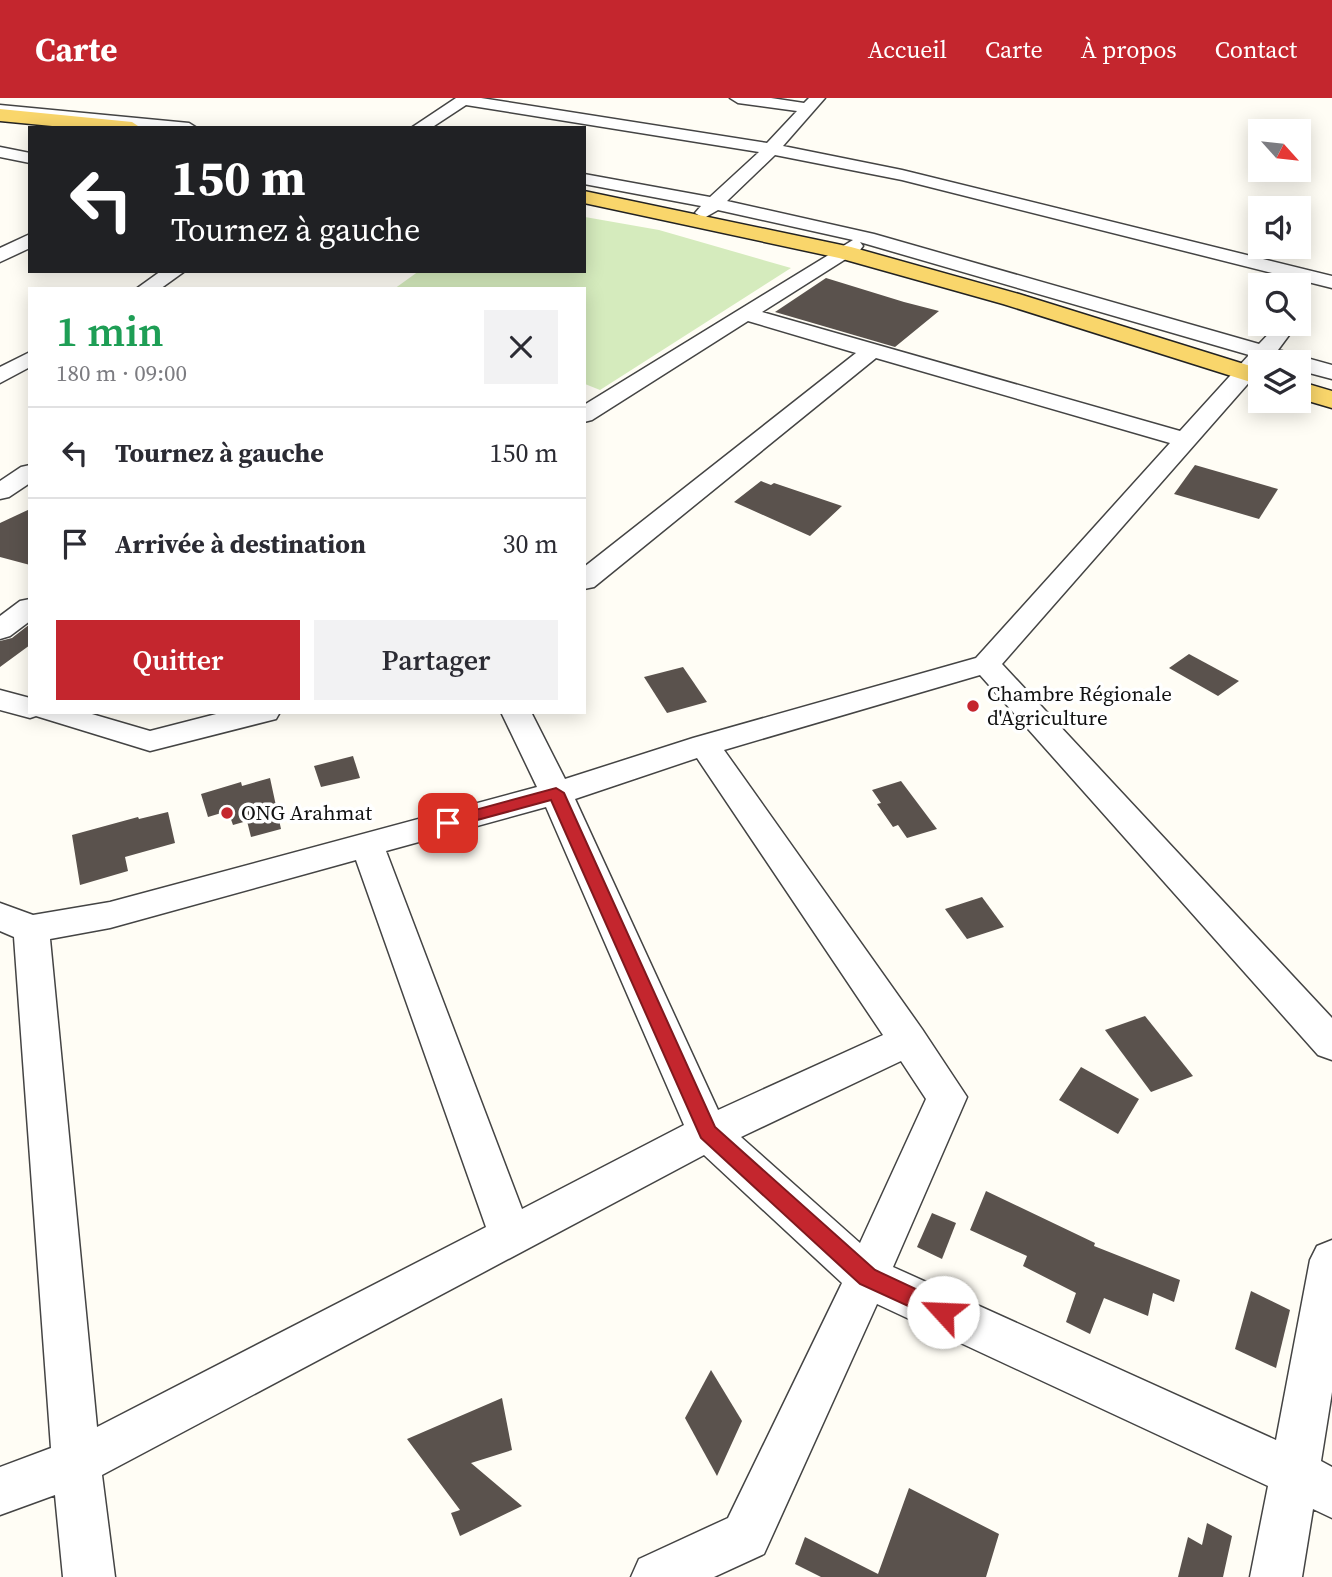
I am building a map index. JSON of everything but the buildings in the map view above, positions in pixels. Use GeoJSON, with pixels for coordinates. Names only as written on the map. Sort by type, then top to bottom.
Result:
{"type":"FeatureCollection","features":[{"type":"Feature","properties":{"kind":"main road"},"geometry":{"type":"LineString","coordinates":[[3,116],[38,126]]}},
{"type":"Feature","properties":{"kind":"main road"},"geometry":{"type":"LineString","coordinates":[[3,116],[110,126]]}},
{"type":"Feature","properties":{"kind":"main road"},"geometry":{"type":"LineString","coordinates":[[587,190],[705,212],[848,249],[998,295],[1248,364]]}},
{"type":"Feature","properties":{"kind":"main road"},"geometry":{"type":"LineString","coordinates":[[1311,381],[1332,387]]}},
{"type":"Feature","properties":{"kind":"main road"},"geometry":{"type":"LineString","coordinates":[[1311,393],[1332,400]]}},
{"type":"Feature","properties":{"kind":"street"},"geometry":{"type":"LineString","coordinates":[[3,116],[40,98]]}},
{"type":"Feature","properties":{"kind":"street"},"geometry":{"type":"LineString","coordinates":[[738,98],[813,103]]}},
{"type":"Feature","properties":{"kind":"street"},"geometry":{"type":"LineString","coordinates":[[422,126],[466,99],[772,149],[902,175],[1330,279]]}},
{"type":"Feature","properties":{"kind":"street"},"geometry":{"type":"LineString","coordinates":[[705,212],[772,149],[813,103]]}},
{"type":"Feature","properties":{"kind":"street"},"geometry":{"type":"LineString","coordinates":[[3,116],[158,126]]}},
{"type":"Feature","properties":{"kind":"street"},"geometry":{"type":"LineString","coordinates":[[0,152],[28,158]]}},
{"type":"Feature","properties":{"kind":"street"},"geometry":{"type":"LineString","coordinates":[[705,212],[867,238],[1248,363]]}},
{"type":"Feature","properties":{"kind":"street"},"geometry":{"type":"LineString","coordinates":[[0,256],[28,241]]}},
{"type":"Feature","properties":{"kind":"street"},"geometry":{"type":"LineString","coordinates":[[589,408],[848,249]]}},
{"type":"Feature","properties":{"kind":"street"},"geometry":{"type":"LineString","coordinates":[[157,287],[173,273]]}},
{"type":"Feature","properties":{"kind":"street"},"geometry":{"type":"LineString","coordinates":[[1313,296],[1330,279]]}},
{"type":"Feature","properties":{"kind":"street"},"geometry":{"type":"LineString","coordinates":[[745,313],[1185,440]]}},
{"type":"Feature","properties":{"kind":"street"},"geometry":{"type":"LineString","coordinates":[[1269,350],[1280,336]]}},
{"type":"Feature","properties":{"kind":"street"},"geometry":{"type":"LineString","coordinates":[[586,579],[873,351]]}},
{"type":"Feature","properties":{"kind":"street"},"geometry":{"type":"LineString","coordinates":[[0,377],[28,359]]}},
{"type":"Feature","properties":{"kind":"street"},"geometry":{"type":"LineString","coordinates":[[1311,366],[1332,372]]}},
{"type":"Feature","properties":{"kind":"street"},"geometry":{"type":"LineString","coordinates":[[89,1577],[15,923],[110,915],[556,793],[704,745],[986,664],[1185,440],[1248,374]]}},
{"type":"Feature","properties":{"kind":"street"},"geometry":{"type":"LineString","coordinates":[[0,377],[28,385]]}},
{"type":"Feature","properties":{"kind":"street"},"geometry":{"type":"LineString","coordinates":[[0,492],[28,473]]}},
{"type":"Feature","properties":{"kind":"street"},"geometry":{"type":"LineString","coordinates":[[0,630],[28,609]]}},
{"type":"Feature","properties":{"kind":"street"},"geometry":{"type":"LineString","coordinates":[[986,664],[1332,1044]]}},
{"type":"Feature","properties":{"kind":"street"},"geometry":{"type":"LineString","coordinates":[[0,700],[28,707]]}},
{"type":"Feature","properties":{"kind":"street"},"geometry":{"type":"LineString","coordinates":[[55,714],[150,741],[257,714]]}},
{"type":"Feature","properties":{"kind":"street"},"geometry":{"type":"LineString","coordinates":[[517,714],[556,793],[708,1132],[867,1277],[1314,1483]]}},
{"type":"Feature","properties":{"kind":"street"},"geometry":{"type":"LineString","coordinates":[[657,1577],[746,1536],[867,1277],[947,1097],[704,745]]}},
{"type":"Feature","properties":{"kind":"street"},"geometry":{"type":"LineString","coordinates":[[367,845],[511,1236]]}},
{"type":"Feature","properties":{"kind":"street"},"geometry":{"type":"LineString","coordinates":[[0,1491],[76,1463],[708,1132],[909,1040]]}},
{"type":"Feature","properties":{"kind":"street"},"geometry":{"type":"LineString","coordinates":[[1276,1577],[1314,1483],[1332,1259]]}},
{"type":"Feature","properties":{"kind":"green space"},"geometry":{"type":"Polygon","coordinates":[[[586,217],[659,230],[791,268],[600,390],[586,384],[586,287],[397,287],[416,273],[586,273],[586,217]]]}},
{"type":"Feature","properties":{"kind":"place","name":"Chambre Régionale d'Agriculture"},"geometry":{"type":"Point","coordinates":[973,706]}},
{"type":"Feature","properties":{"kind":"place","name":"ONG Arahmat"},"geometry":{"type":"Point","coordinates":[227,813]}},
{"type":"Feature","properties":{"kind":"route"},"geometry":{"type":"LineString","coordinates":[[448,823],[556,793],[708,1132],[867,1277],[943,1312]]}}]}
